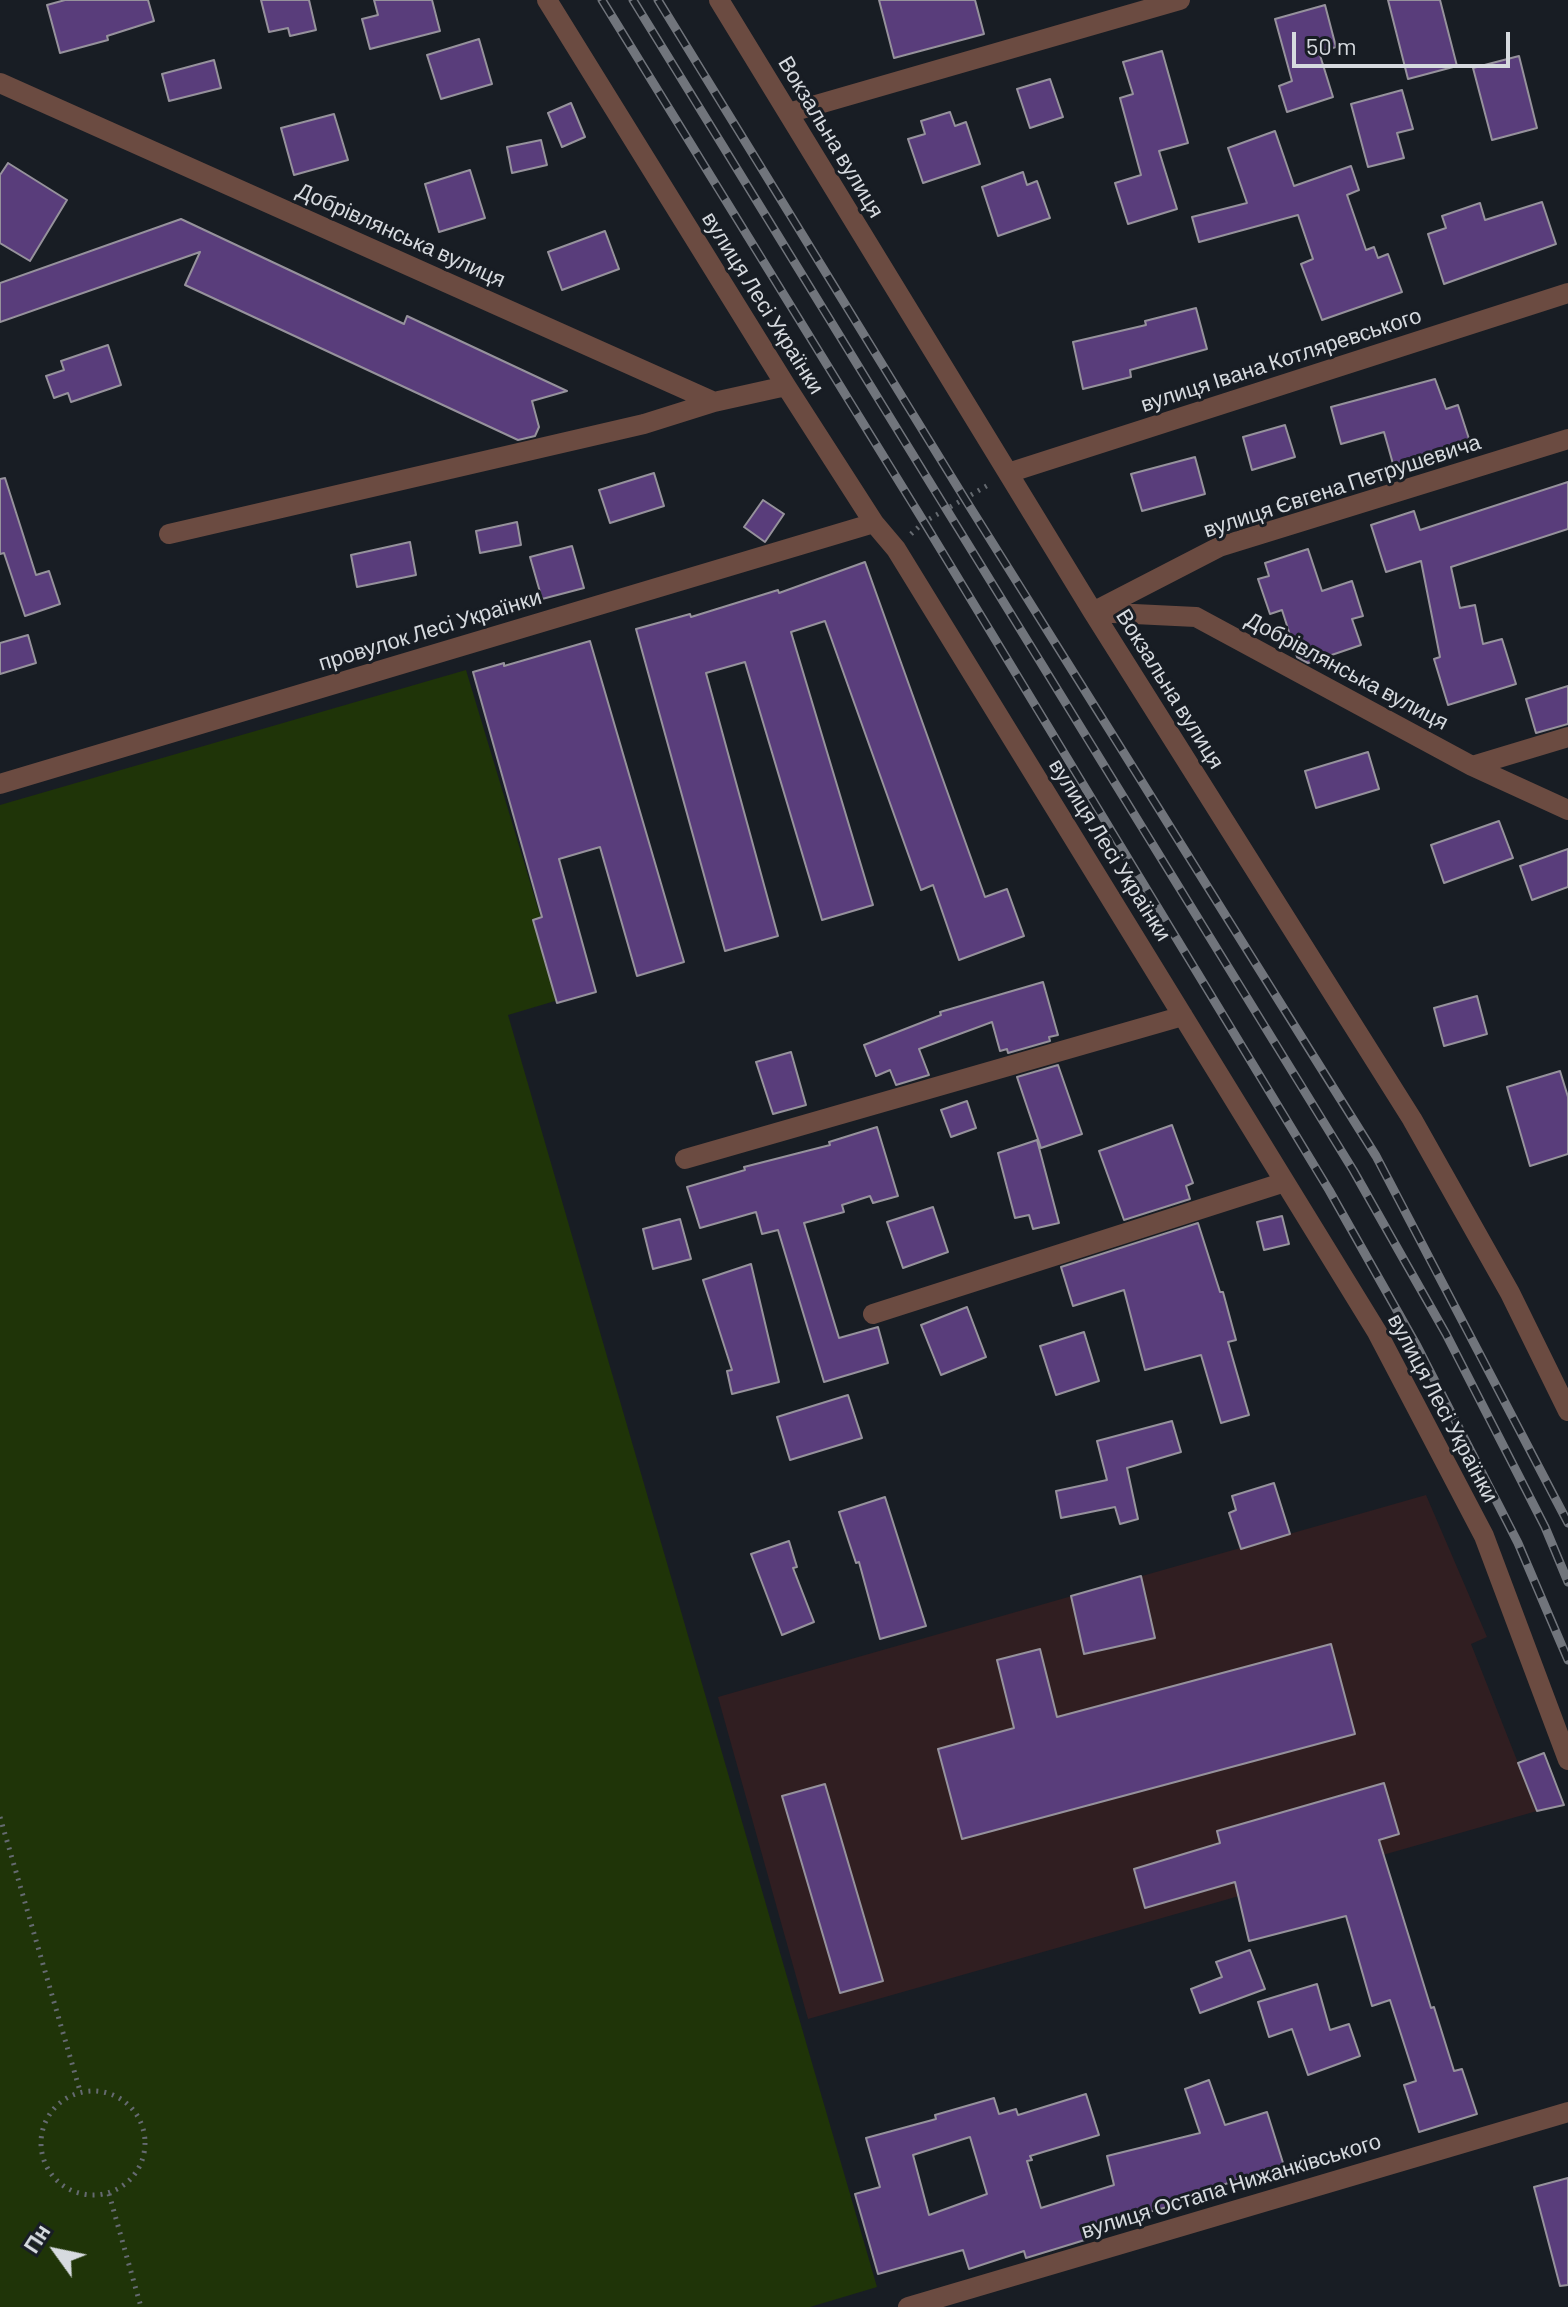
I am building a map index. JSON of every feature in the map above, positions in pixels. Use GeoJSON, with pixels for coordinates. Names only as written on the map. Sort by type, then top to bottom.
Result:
{"type":"FeatureCollection","features":[{"type":"Feature","properties":{"kind":"street","name":"вулиця Лесі Українки"},"geometry":{"type":"LineString","coordinates":[[547,0],[786,386],[874,523],[896,549],[1377,1332],[1484,1536],[1568,1760]]}},
{"type":"Feature","properties":{"kind":"street","name":"Вокзальна вулиця"},"geometry":{"type":"LineString","coordinates":[[719,0],[1093,612],[1412,1119],[1510,1293],[1568,1411]]}},
{"type":"Feature","properties":{"kind":"street"},"geometry":{"type":"LineString","coordinates":[[788,113],[1180,0]]}},
{"type":"Feature","properties":{"kind":"street","name":"Добрівлянська вулиця"},"geometry":{"type":"LineString","coordinates":[[0,83],[714,402]]}},
{"type":"Feature","properties":{"kind":"street","name":"вулиця Івана Котляревського"},"geometry":{"type":"LineString","coordinates":[[1008,473],[1568,293]]}},
{"type":"Feature","properties":{"kind":"street"},"geometry":{"type":"LineString","coordinates":[[169,534],[644,424],[714,402],[786,386]]}},
{"type":"Feature","properties":{"kind":"street","name":"вулиця Євгена Петрушевича"},"geometry":{"type":"LineString","coordinates":[[1093,612],[1219,547],[1568,439]]}},
{"type":"Feature","properties":{"kind":"street","name":"провулок Лесі Українки"},"geometry":{"type":"LineString","coordinates":[[0,784],[874,523]]}},
{"type":"Feature","properties":{"kind":"street","name":"Добрівлянська вулиця"},"geometry":{"type":"LineString","coordinates":[[1093,612],[1196,617],[1472,766],[1568,810]]}},
{"type":"Feature","properties":{"kind":"street"},"geometry":{"type":"LineString","coordinates":[[1472,766],[1568,737]]}},
{"type":"Feature","properties":{"kind":"street"},"geometry":{"type":"LineString","coordinates":[[685,1159],[1183,1016]]}},
{"type":"Feature","properties":{"kind":"street"},"geometry":{"type":"LineString","coordinates":[[873,1314],[1285,1182]]}},
{"type":"Feature","properties":{"kind":"street","name":"вулиця Остапа Нижанківського"},"geometry":{"type":"LineString","coordinates":[[908,2307],[1568,2112]]}},
{"type":"Feature","properties":{"kind":"path"},"geometry":{"type":"LineString","coordinates":[[896,549],[924,522],[1008,473]]}},
{"type":"Feature","properties":{"kind":"path"},"geometry":{"type":"LineString","coordinates":[[0,1817],[80,2091]]}},
{"type":"Feature","properties":{"kind":"path"},"geometry":{"type":"LineString","coordinates":[[80,2091],[107,2091],[130,2105],[144,2128],[145,2155],[132,2179],[109,2194],[81,2195],[56,2182],[41,2158],[41,2130],[55,2105],[80,2091]]}},
{"type":"Feature","properties":{"kind":"path"},"geometry":{"type":"LineString","coordinates":[[109,2194],[141,2307]]}},
{"type":"Feature","properties":{"kind":"shaded area"},"geometry":{"type":"Polygon","coordinates":[[[1426,1495],[1487,1637],[1471,1644],[1537,1811],[808,2019],[718,1697],[1426,1495]]]}},
{"type":"Feature","properties":{"kind":"green space"},"geometry":{"type":"Polygon","coordinates":[[[466,670],[565,998],[508,1015],[877,2287],[810,2307],[0,2307],[0,805],[466,670]]]}},
{"type":"Feature","properties":{"kind":"building"},"geometry":{"type":"Polygon","coordinates":[[[65,0],[148,0],[154,21],[107,36],[108,40],[60,53],[47,5],[65,0]]]}},
{"type":"Feature","properties":{"kind":"building"},"geometry":{"type":"Polygon","coordinates":[[[261,0],[309,0],[316,30],[290,36],[288,28],[269,32],[261,0]]]}},
{"type":"Feature","properties":{"kind":"building"},"geometry":{"type":"Polygon","coordinates":[[[374,0],[432,0],[440,31],[370,49],[362,19],[378,15],[374,0]]]}},
{"type":"Feature","properties":{"kind":"building"},"geometry":{"type":"Polygon","coordinates":[[[879,0],[975,0],[984,34],[894,58],[879,0]]]}},
{"type":"Feature","properties":{"kind":"building"},"geometry":{"type":"Polygon","coordinates":[[[1388,0],[1440,0],[1457,66],[1408,79],[1388,0]]]}},
{"type":"Feature","properties":{"kind":"building"},"geometry":{"type":"Polygon","coordinates":[[[1325,5],[1336,47],[1319,52],[1333,97],[1287,112],[1279,86],[1292,81],[1275,19],[1325,5]]]}},
{"type":"Feature","properties":{"kind":"building"},"geometry":{"type":"Polygon","coordinates":[[[479,39],[492,84],[441,99],[427,55],[479,39]]]}},
{"type":"Feature","properties":{"kind":"building"},"geometry":{"type":"Polygon","coordinates":[[[1162,51],[1188,143],[1159,151],[1177,209],[1128,224],[1115,183],[1141,175],[1120,98],[1133,94],[1123,62],[1162,51]]]}},
{"type":"Feature","properties":{"kind":"building"},"geometry":{"type":"Polygon","coordinates":[[[1519,56],[1537,128],[1492,140],[1473,68],[1519,56]]]}},
{"type":"Feature","properties":{"kind":"building"},"geometry":{"type":"Polygon","coordinates":[[[214,60],[221,88],[169,101],[162,74],[214,60]]]}},
{"type":"Feature","properties":{"kind":"building"},"geometry":{"type":"Polygon","coordinates":[[[1050,79],[1063,117],[1030,128],[1017,89],[1050,79]]]}},
{"type":"Feature","properties":{"kind":"building"},"geometry":{"type":"Polygon","coordinates":[[[1402,90],[1413,129],[1397,133],[1404,158],[1368,167],[1351,104],[1402,90]]]}},
{"type":"Feature","properties":{"kind":"building"},"geometry":{"type":"Polygon","coordinates":[[[571,103],[585,137],[562,147],[548,113],[571,103]]]}},
{"type":"Feature","properties":{"kind":"building"},"geometry":{"type":"Polygon","coordinates":[[[950,112],[955,126],[966,122],[980,164],[923,183],[908,139],[925,134],[921,121],[950,112]]]}},
{"type":"Feature","properties":{"kind":"building"},"geometry":{"type":"Polygon","coordinates":[[[334,114],[348,160],[294,175],[281,128],[334,114]]]}},
{"type":"Feature","properties":{"kind":"building"},"geometry":{"type":"Polygon","coordinates":[[[1275,131],[1294,186],[1351,166],[1359,190],[1347,195],[1366,250],[1374,247],[1378,258],[1388,254],[1402,292],[1322,320],[1301,264],[1313,259],[1298,215],[1199,242],[1192,217],[1247,203],[1228,148],[1275,131]]]}},
{"type":"Feature","properties":{"kind":"building"},"geometry":{"type":"Polygon","coordinates":[[[541,140],[547,165],[512,173],[507,147],[541,140]]]}},
{"type":"Feature","properties":{"kind":"building"},"geometry":{"type":"Polygon","coordinates":[[[8,163],[67,200],[30,261],[0,243],[0,175],[8,163]]]}},
{"type":"Feature","properties":{"kind":"building"},"geometry":{"type":"Polygon","coordinates":[[[470,170],[485,218],[439,232],[425,184],[470,170]]]}},
{"type":"Feature","properties":{"kind":"building"},"geometry":{"type":"Polygon","coordinates":[[[1023,172],[1027,185],[1037,181],[1050,218],[998,236],[982,187],[1023,172]]]}},
{"type":"Feature","properties":{"kind":"building"},"geometry":{"type":"Polygon","coordinates":[[[1542,202],[1556,244],[1444,284],[1428,234],[1446,228],[1442,216],[1480,203],[1485,220],[1542,202]]]}},
{"type":"Feature","properties":{"kind":"building"},"geometry":{"type":"Polygon","coordinates":[[[181,219],[404,324],[407,316],[567,391],[532,401],[539,427],[535,436],[518,440],[185,285],[200,252],[0,322],[0,283],[181,219]]]}},
{"type":"Feature","properties":{"kind":"building"},"geometry":{"type":"Polygon","coordinates":[[[605,231],[619,269],[562,290],[548,252],[605,231]]]}},
{"type":"Feature","properties":{"kind":"building"},"geometry":{"type":"Polygon","coordinates":[[[1196,308],[1207,349],[1130,370],[1131,377],[1083,389],[1073,342],[1146,325],[1145,321],[1196,308]]]}},
{"type":"Feature","properties":{"kind":"building"},"geometry":{"type":"Polygon","coordinates":[[[108,345],[121,385],[71,402],[68,393],[54,398],[46,376],[64,370],[61,361],[108,345]]]}},
{"type":"Feature","properties":{"kind":"building"},"geometry":{"type":"Polygon","coordinates":[[[1435,379],[1446,409],[1458,405],[1472,448],[1395,471],[1384,432],[1341,444],[1331,407],[1435,379]]]}},
{"type":"Feature","properties":{"kind":"building"},"geometry":{"type":"Polygon","coordinates":[[[1285,425],[1295,457],[1252,470],[1243,437],[1285,425]]]}},
{"type":"Feature","properties":{"kind":"building"},"geometry":{"type":"Polygon","coordinates":[[[1195,457],[1205,494],[1142,511],[1131,474],[1195,457]]]}},
{"type":"Feature","properties":{"kind":"building"},"geometry":{"type":"Polygon","coordinates":[[[654,473],[664,506],[610,523],[599,490],[654,473]]]}},
{"type":"Feature","properties":{"kind":"building"},"geometry":{"type":"Polygon","coordinates":[[[5,478],[36,575],[49,571],[60,604],[25,616],[4,553],[0,554],[0,479],[5,478]]]}},
{"type":"Feature","properties":{"kind":"building"},"geometry":{"type":"Polygon","coordinates":[[[1568,482],[1568,529],[1451,567],[1460,608],[1475,605],[1483,644],[1502,639],[1516,684],[1448,705],[1434,659],[1440,657],[1421,561],[1386,572],[1371,525],[1414,511],[1420,530],[1568,482]]]}},
{"type":"Feature","properties":{"kind":"building"},"geometry":{"type":"Polygon","coordinates":[[[763,500],[784,514],[765,542],[744,527],[763,500]]]}},
{"type":"Feature","properties":{"kind":"building"},"geometry":{"type":"Polygon","coordinates":[[[517,522],[521,545],[480,553],[476,531],[517,522]]]}},
{"type":"Feature","properties":{"kind":"building"},"geometry":{"type":"Polygon","coordinates":[[[410,542],[416,575],[357,587],[351,555],[410,542]]]}},
{"type":"Feature","properties":{"kind":"building"},"geometry":{"type":"Polygon","coordinates":[[[572,546],[584,588],[542,599],[530,557],[572,546]]]}},
{"type":"Feature","properties":{"kind":"building"},"geometry":{"type":"Polygon","coordinates":[[[1308,549],[1322,591],[1352,581],[1363,616],[1352,619],[1361,645],[1308,663],[1297,657],[1282,610],[1270,614],[1258,579],[1269,576],[1265,563],[1308,549]]]}},
{"type":"Feature","properties":{"kind":"building"},"geometry":{"type":"Polygon","coordinates":[[[865,562],[985,897],[1007,889],[1024,936],[959,960],[933,885],[921,890],[825,621],[791,632],[873,905],[822,920],[745,662],[706,673],[778,936],[725,951],[636,629],[690,614],[691,617],[778,590],[779,593],[865,562]]]}},
{"type":"Feature","properties":{"kind":"building"},"geometry":{"type":"Polygon","coordinates":[[[28,635],[36,663],[0,674],[0,643],[28,635]]]}},
{"type":"Feature","properties":{"kind":"building"},"geometry":{"type":"Polygon","coordinates":[[[590,641],[684,962],[637,976],[600,847],[559,859],[596,992],[557,1003],[533,920],[542,917],[473,672],[590,641]]]}},
{"type":"Feature","properties":{"kind":"building"},"geometry":{"type":"Polygon","coordinates":[[[1568,686],[1568,724],[1536,733],[1526,699],[1568,686]]]}},
{"type":"Feature","properties":{"kind":"building"},"geometry":{"type":"Polygon","coordinates":[[[1368,752],[1379,789],[1316,808],[1305,771],[1368,752]]]}},
{"type":"Feature","properties":{"kind":"building"},"geometry":{"type":"Polygon","coordinates":[[[1499,821],[1513,858],[1444,883],[1431,845],[1499,821]]]}},
{"type":"Feature","properties":{"kind":"building"},"geometry":{"type":"Polygon","coordinates":[[[1568,849],[1568,887],[1532,900],[1520,866],[1568,849]]]}},
{"type":"Feature","properties":{"kind":"building"},"geometry":{"type":"Polygon","coordinates":[[[1043,982],[1058,1035],[1049,1037],[1050,1041],[1008,1053],[1007,1049],[1000,1051],[992,1022],[919,1049],[929,1075],[896,1085],[890,1070],[876,1076],[864,1045],[941,1015],[940,1012],[1043,982]]]}},
{"type":"Feature","properties":{"kind":"building"},"geometry":{"type":"Polygon","coordinates":[[[1477,996],[1487,1034],[1444,1046],[1434,1008],[1477,996]]]}},
{"type":"Feature","properties":{"kind":"building"},"geometry":{"type":"Polygon","coordinates":[[[791,1052],[806,1105],[773,1114],[756,1062],[791,1052]]]}},
{"type":"Feature","properties":{"kind":"building"},"geometry":{"type":"Polygon","coordinates":[[[1058,1065],[1082,1134],[1041,1148],[1017,1077],[1058,1065]]]}},
{"type":"Feature","properties":{"kind":"building"},"geometry":{"type":"Polygon","coordinates":[[[1560,1071],[1568,1097],[1568,1154],[1530,1166],[1507,1087],[1560,1071]]]}},
{"type":"Feature","properties":{"kind":"building"},"geometry":{"type":"Polygon","coordinates":[[[967,1101],[976,1128],[951,1137],[941,1110],[967,1101]]]}},
{"type":"Feature","properties":{"kind":"building"},"geometry":{"type":"Polygon","coordinates":[[[1172,1125],[1193,1183],[1186,1186],[1190,1199],[1124,1220],[1099,1151],[1172,1125]]]}},
{"type":"Feature","properties":{"kind":"building"},"geometry":{"type":"Polygon","coordinates":[[[877,1127],[898,1196],[873,1203],[870,1196],[842,1205],[844,1212],[804,1223],[839,1338],[878,1327],[888,1363],[824,1382],[778,1230],[762,1234],[756,1212],[700,1228],[687,1187],[745,1170],[744,1167],[830,1145],[829,1142],[877,1127]]]}},
{"type":"Feature","properties":{"kind":"building"},"geometry":{"type":"Polygon","coordinates":[[[1037,1140],[1059,1223],[1033,1229],[1029,1215],[1015,1218],[998,1153],[1037,1140]]]}},
{"type":"Feature","properties":{"kind":"building"},"geometry":{"type":"Polygon","coordinates":[[[933,1207],[948,1252],[903,1268],[887,1222],[933,1207]]]}},
{"type":"Feature","properties":{"kind":"building"},"geometry":{"type":"Polygon","coordinates":[[[1282,1216],[1289,1244],[1264,1250],[1257,1222],[1282,1216]]]}},
{"type":"Feature","properties":{"kind":"building"},"geometry":{"type":"Polygon","coordinates":[[[680,1219],[691,1259],[653,1269],[643,1229],[680,1219]]]}},
{"type":"Feature","properties":{"kind":"building"},"geometry":{"type":"Polygon","coordinates":[[[1198,1223],[1220,1292],[1223,1292],[1236,1340],[1228,1342],[1249,1415],[1221,1423],[1201,1355],[1145,1370],[1124,1290],[1073,1306],[1061,1267],[1198,1223]]]}},
{"type":"Feature","properties":{"kind":"building"},"geometry":{"type":"Polygon","coordinates":[[[751,1264],[779,1382],[732,1394],[727,1371],[732,1370],[703,1280],[751,1264]]]}},
{"type":"Feature","properties":{"kind":"building"},"geometry":{"type":"Polygon","coordinates":[[[967,1307],[986,1357],[941,1375],[921,1325],[967,1307]]]}},
{"type":"Feature","properties":{"kind":"building"},"geometry":{"type":"Polygon","coordinates":[[[1084,1332],[1099,1381],[1056,1395],[1040,1346],[1084,1332]]]}},
{"type":"Feature","properties":{"kind":"building"},"geometry":{"type":"Polygon","coordinates":[[[848,1395],[862,1438],[790,1460],[777,1417],[848,1395]]]}},
{"type":"Feature","properties":{"kind":"building"},"geometry":{"type":"Polygon","coordinates":[[[1172,1421],[1181,1452],[1127,1468],[1138,1519],[1120,1524],[1115,1507],[1061,1518],[1056,1491],[1107,1480],[1097,1441],[1172,1421]]]}},
{"type":"Feature","properties":{"kind":"building"},"geometry":{"type":"Polygon","coordinates":[[[1274,1483],[1290,1534],[1241,1549],[1229,1513],[1236,1510],[1232,1496],[1274,1483]]]}},
{"type":"Feature","properties":{"kind":"building"},"geometry":{"type":"Polygon","coordinates":[[[885,1497],[926,1626],[880,1639],[859,1562],[856,1563],[839,1512],[885,1497]]]}},
{"type":"Feature","properties":{"kind":"building"},"geometry":{"type":"Polygon","coordinates":[[[789,1541],[797,1567],[793,1568],[814,1622],[782,1635],[751,1554],[789,1541]]]}},
{"type":"Feature","properties":{"kind":"building"},"geometry":{"type":"Polygon","coordinates":[[[1141,1576],[1155,1638],[1084,1654],[1071,1596],[1141,1576]]]}},
{"type":"Feature","properties":{"kind":"building"},"geometry":{"type":"Polygon","coordinates":[[[1331,1644],[1355,1734],[962,1839],[938,1749],[1014,1728],[997,1660],[1040,1649],[1057,1717],[1331,1644]]]}},
{"type":"Feature","properties":{"kind":"building"},"geometry":{"type":"Polygon","coordinates":[[[1544,1753],[1564,1805],[1537,1811],[1518,1763],[1544,1753]]]}},
{"type":"Feature","properties":{"kind":"building"},"geometry":{"type":"Polygon","coordinates":[[[1384,1783],[1399,1834],[1379,1840],[1431,2008],[1434,2007],[1454,2071],[1462,2069],[1477,2114],[1419,2132],[1404,2085],[1416,2081],[1390,2000],[1372,2006],[1346,1916],[1249,1941],[1235,1882],[1145,1908],[1134,1869],[1220,1843],[1217,1831],[1384,1783]]]}},
{"type":"Feature","properties":{"kind":"building"},"geometry":{"type":"Polygon","coordinates":[[[825,1784],[883,1981],[840,1993],[782,1796],[825,1784]]]}},
{"type":"Feature","properties":{"kind":"building"},"geometry":{"type":"Polygon","coordinates":[[[1250,1950],[1265,1989],[1200,2013],[1191,1989],[1222,1977],[1216,1962],[1250,1950]]]}},
{"type":"Feature","properties":{"kind":"building"},"geometry":{"type":"Polygon","coordinates":[[[1317,1984],[1330,2030],[1349,2024],[1360,2056],[1308,2075],[1292,2029],[1269,2037],[1258,2002],[1317,1984]]]}},
{"type":"Feature","properties":{"kind":"building"},"geometry":{"type":"Polygon","coordinates":[[[1209,2080],[1225,2125],[1267,2112],[1284,2166],[1173,2200],[1175,2205],[1085,2229],[1088,2239],[1026,2258],[1024,2251],[969,2269],[963,2250],[878,2274],[855,2194],[880,2187],[866,2138],[936,2119],[935,2115],[994,2098],[999,2114],[1016,2109],[1018,2115],[1086,2094],[1099,2135],[1030,2156],[1032,2160],[1027,2161],[1041,2208],[1114,2185],[1107,2156],[1200,2133],[1185,2089],[1209,2080]],[[970,2137],[913,2155],[929,2215],[987,2194],[970,2137]]]}},
{"type":"Feature","properties":{"kind":"building"},"geometry":{"type":"Polygon","coordinates":[[[1568,2178],[1568,2285],[1560,2286],[1534,2187],[1568,2178]]]}},
{"type":"Feature","properties":{"kind":"railway"},"geometry":{"type":"LineString","coordinates":[[602,0],[924,522],[1329,1190],[1417,1346],[1518,1543],[1568,1660]]}},
{"type":"Feature","properties":{"kind":"railway"},"geometry":{"type":"LineString","coordinates":[[633,0],[1353,1170],[1446,1334],[1545,1527],[1568,1582]]}},
{"type":"Feature","properties":{"kind":"railway"},"geometry":{"type":"LineString","coordinates":[[658,0],[965,499],[1376,1156],[1568,1523]]}}]}
